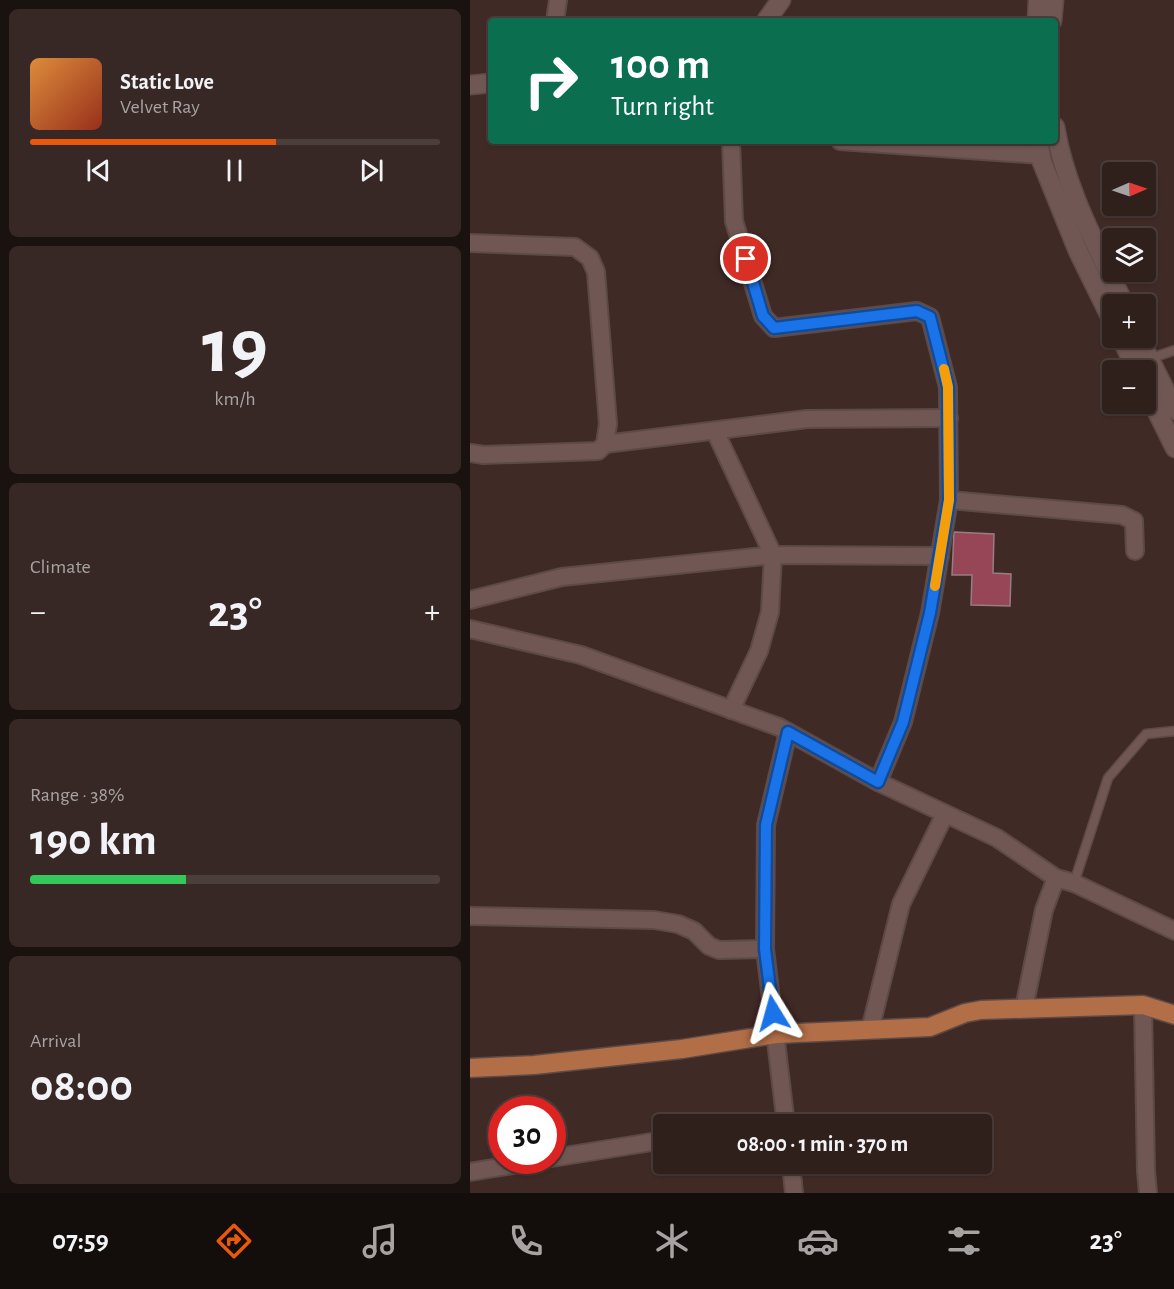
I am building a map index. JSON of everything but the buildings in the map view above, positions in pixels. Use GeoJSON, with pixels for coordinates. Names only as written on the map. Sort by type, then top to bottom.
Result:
{"type":"FeatureCollection","features":[{"type":"Feature","properties":{"kind":"main road"},"geometry":{"type":"LineString","coordinates":[[470,1068],[534,1065],[682,1049],[776,1034],[930,1027],[965,1013],[981,1010],[1144,1005],[1175,1015]]}},
{"type":"Feature","properties":{"kind":"street"},"geometry":{"type":"LineString","coordinates":[[555,18],[558,0]]}},
{"type":"Feature","properties":{"kind":"street"},"geometry":{"type":"LineString","coordinates":[[768,18],[781,0]]}},
{"type":"Feature","properties":{"kind":"street"},"geometry":{"type":"LineString","coordinates":[[1037,18],[1038,0]]}},
{"type":"Feature","properties":{"kind":"street"},"geometry":{"type":"LineString","coordinates":[[1052,18],[1054,0]]}},
{"type":"Feature","properties":{"kind":"street"},"geometry":{"type":"LineString","coordinates":[[470,85],[488,83]]}},
{"type":"Feature","properties":{"kind":"street"},"geometry":{"type":"LineString","coordinates":[[731,144],[734,221],[763,316],[774,328],[917,311],[930,317],[948,387],[949,500],[930,613],[903,722],[878,782]]}},
{"type":"Feature","properties":{"kind":"street"},"geometry":{"type":"LineString","coordinates":[[925,144],[1039,148],[1042,162],[1078,251],[1102,300]]}},
{"type":"Feature","properties":{"kind":"street"},"geometry":{"type":"LineString","coordinates":[[1057,144],[1076,197],[1120,294]]}},
{"type":"Feature","properties":{"kind":"street"},"geometry":{"type":"LineString","coordinates":[[470,243],[575,247],[590,258],[596,272],[608,424],[605,444],[598,451],[484,455],[470,453]]}},
{"type":"Feature","properties":{"kind":"street"},"geometry":{"type":"LineString","coordinates":[[1129,348],[1139,360]]}},
{"type":"Feature","properties":{"kind":"street"},"geometry":{"type":"LineString","coordinates":[[1156,383],[1175,410]]}},
{"type":"Feature","properties":{"kind":"street"},"geometry":{"type":"LineString","coordinates":[[1156,409],[1175,448]]}},
{"type":"Feature","properties":{"kind":"street"},"geometry":{"type":"LineString","coordinates":[[605,444],[807,419],[949,417]]}},
{"type":"Feature","properties":{"kind":"street"},"geometry":{"type":"LineString","coordinates":[[714,431],[773,555],[770,612],[759,651],[731,710]]}},
{"type":"Feature","properties":{"kind":"street"},"geometry":{"type":"LineString","coordinates":[[949,500],[1122,515],[1134,521],[1135,551]]}},
{"type":"Feature","properties":{"kind":"street"},"geometry":{"type":"LineString","coordinates":[[470,600],[562,577],[773,555],[940,556]]}},
{"type":"Feature","properties":{"kind":"street"},"geometry":{"type":"LineString","coordinates":[[470,629],[581,655],[788,732],[878,782],[997,838],[1056,878],[1074,883],[1175,931]]}},
{"type":"Feature","properties":{"kind":"street"},"geometry":{"type":"LineString","coordinates":[[785,1114],[765,949],[766,825],[788,732]]}},
{"type":"Feature","properties":{"kind":"street"},"geometry":{"type":"LineString","coordinates":[[870,1030],[901,904],[945,814]]}},
{"type":"Feature","properties":{"kind":"street"},"geometry":{"type":"LineString","coordinates":[[1024,1008],[1044,910],[1056,878]]}},
{"type":"Feature","properties":{"kind":"street"},"geometry":{"type":"LineString","coordinates":[[470,916],[654,920],[678,924],[694,931],[709,946],[719,950],[765,949]]}},
{"type":"Feature","properties":{"kind":"street"},"geometry":{"type":"LineString","coordinates":[[1144,1005],[1148,1193]]}},
{"type":"Feature","properties":{"kind":"street"},"geometry":{"type":"LineString","coordinates":[[566,1156],[653,1142]]}},
{"type":"Feature","properties":{"kind":"street"},"geometry":{"type":"LineString","coordinates":[[470,1172],[488,1169]]}},
{"type":"Feature","properties":{"kind":"street"},"geometry":{"type":"LineString","coordinates":[[792,1174],[794,1193]]}},
{"type":"Feature","properties":{"kind":"lane"},"geometry":{"type":"LineString","coordinates":[[1154,360],[1175,350]]}},
{"type":"Feature","properties":{"kind":"lane"},"geometry":{"type":"LineString","coordinates":[[1074,883],[1108,778],[1146,734],[1175,731]]}},
{"type":"Feature","properties":{"kind":"slow traffic"},"geometry":{"type":"LineString","coordinates":[[935,586],[949,500],[948,387],[944,369]]}},
{"type":"Feature","properties":{"kind":"route"},"geometry":{"type":"LineString","coordinates":[[746,259],[763,316],[774,328],[917,311],[930,317],[948,387],[949,500],[930,613],[903,722],[878,782],[788,732],[766,825],[765,949],[773,1013]]}}]}
